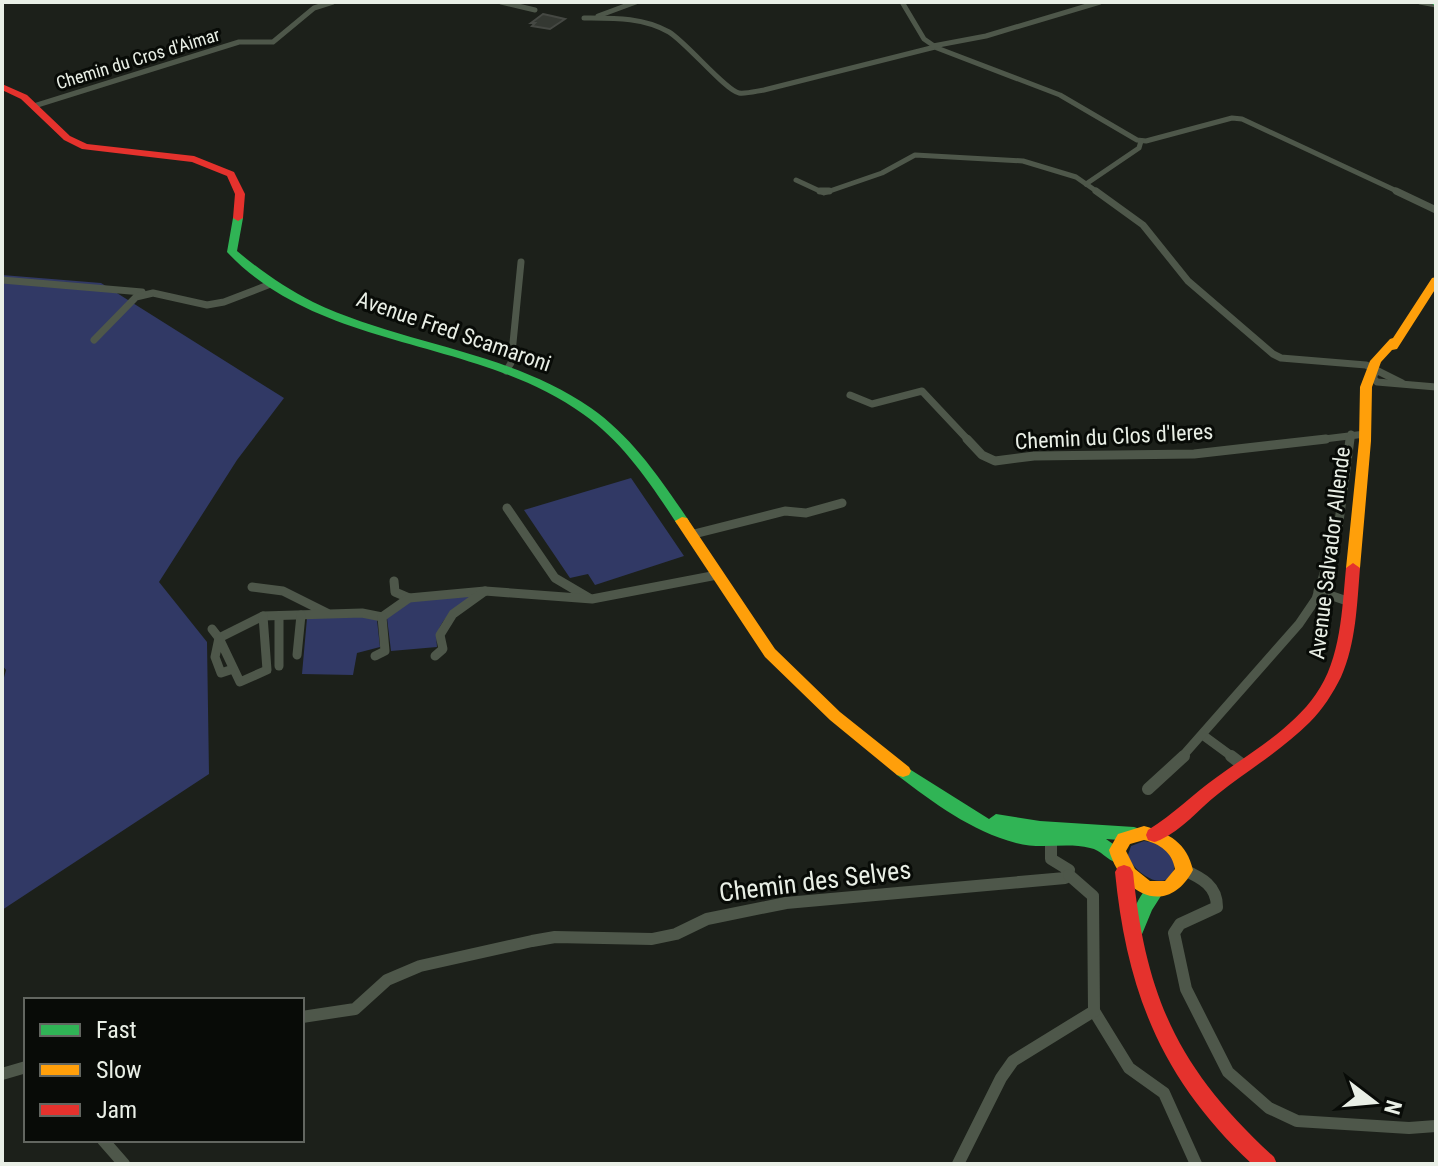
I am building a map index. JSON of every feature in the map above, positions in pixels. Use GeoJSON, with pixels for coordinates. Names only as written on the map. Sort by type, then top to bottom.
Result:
{"type":"FeatureCollection","features":[{"type":"Feature","properties":{"kind":"main road","name":"Avenue Fred Scamaroni"},"geometry":{"type":"LineString","coordinates":[[2,87],[34,106],[66,139],[88,148],[189,158],[231,174],[241,189],[232,252],[244,270],[268,285],[326,310],[557,391],[607,428],[633,454],[775,660],[808,693],[916,780],[957,808],[993,827],[1024,838],[1095,840],[1106,844],[1117,856]]}},
{"type":"Feature","properties":{"kind":"main road","name":"Avenue Salvador Allende"},"geometry":{"type":"LineString","coordinates":[[1154,835],[1185,816],[1206,795],[1284,738],[1320,705],[1339,667],[1350,602],[1358,434],[1366,418],[1375,373],[1436,280]]}},
{"type":"Feature","properties":{"kind":"main road"},"geometry":{"type":"LineString","coordinates":[[1124,872],[1139,883],[1157,888],[1175,883],[1184,870],[1180,853],[1185,816]]}},
{"type":"Feature","properties":{"kind":"main road","name":"Avenue Fred Scamaroni"},"geometry":{"type":"LineString","coordinates":[[976,817],[1040,828],[1135,834]]}},
{"type":"Feature","properties":{"kind":"main road"},"geometry":{"type":"LineString","coordinates":[[1180,853],[1169,842],[1154,835],[1135,834],[1122,842],[1117,856],[1124,872],[1132,938],[1146,989],[1180,1057],[1225,1126],[1267,1164]]}},
{"type":"Feature","properties":{"kind":"main road"},"geometry":{"type":"LineString","coordinates":[[1132,938],[1145,906],[1157,888]]}},
{"type":"Feature","properties":{"kind":"street","name":"Chemin du Cros d'Aimar"},"geometry":{"type":"LineString","coordinates":[[34,106],[239,42],[273,42],[314,8],[333,2]]}},
{"type":"Feature","properties":{"kind":"street"},"geometry":{"type":"LineString","coordinates":[[501,2],[535,10]]}},
{"type":"Feature","properties":{"kind":"street"},"geometry":{"type":"LineString","coordinates":[[595,17],[636,2]]}},
{"type":"Feature","properties":{"kind":"street"},"geometry":{"type":"LineString","coordinates":[[902,2],[924,39],[934,46],[1060,95],[1141,141],[1232,118],[1242,119],[1436,210]]}},
{"type":"Feature","properties":{"kind":"street"},"geometry":{"type":"LineString","coordinates":[[584,18],[640,22],[665,28],[684,39],[730,89],[739,93],[764,90],[934,46],[986,36],[1100,2]]}},
{"type":"Feature","properties":{"kind":"street"},"geometry":{"type":"LineString","coordinates":[[1420,2],[1436,3]]}},
{"type":"Feature","properties":{"kind":"street"},"geometry":{"type":"LineString","coordinates":[[1086,184],[1139,148],[1141,141]]}},
{"type":"Feature","properties":{"kind":"street"},"geometry":{"type":"LineString","coordinates":[[796,180],[824,193],[882,173],[906,157],[921,154],[1023,161],[1057,169],[1086,184],[1143,225],[1188,281],[1273,354],[1281,358],[1375,373],[1402,383],[1436,387]]}},
{"type":"Feature","properties":{"kind":"street"},"geometry":{"type":"LineString","coordinates":[[506,371],[511,363],[521,262]]}},
{"type":"Feature","properties":{"kind":"street"},"geometry":{"type":"LineString","coordinates":[[2,280],[152,293],[207,305],[224,302],[268,285]]}},
{"type":"Feature","properties":{"kind":"street"},"geometry":{"type":"LineString","coordinates":[[94,340],[136,297],[152,293]]}},
{"type":"Feature","properties":{"kind":"street","name":"Chemin du Clos d'Ieres"},"geometry":{"type":"LineString","coordinates":[[850,395],[863,403],[872,404],[922,391],[982,455],[995,461],[1034,456],[1194,454],[1358,434]]}},
{"type":"Feature","properties":{"kind":"street"},"geometry":{"type":"LineString","coordinates":[[1148,789],[1204,736],[1299,624],[1318,591],[1338,529],[1358,434]]}},
{"type":"Feature","properties":{"kind":"street"},"geometry":{"type":"LineString","coordinates":[[690,535],[785,511],[806,513],[842,503]]}},
{"type":"Feature","properties":{"kind":"street"},"geometry":{"type":"LineString","coordinates":[[507,508],[555,578],[592,599]]}},
{"type":"Feature","properties":{"kind":"street"},"geometry":{"type":"LineString","coordinates":[[394,581],[395,592],[409,598],[485,591],[592,599],[717,575]]}},
{"type":"Feature","properties":{"kind":"street"},"geometry":{"type":"LineString","coordinates":[[252,587],[263,586],[299,596],[331,614]]}},
{"type":"Feature","properties":{"kind":"street"},"geometry":{"type":"LineString","coordinates":[[435,656],[443,649],[440,635],[453,614],[485,591]]}},
{"type":"Feature","properties":{"kind":"street"},"geometry":{"type":"LineString","coordinates":[[1318,591],[1350,602]]}},
{"type":"Feature","properties":{"kind":"street"},"geometry":{"type":"LineString","coordinates":[[263,616],[267,670],[240,682],[215,633],[263,616],[362,613],[382,617],[409,598]]}},
{"type":"Feature","properties":{"kind":"street"},"geometry":{"type":"LineString","coordinates":[[297,655],[301,615]]}},
{"type":"Feature","properties":{"kind":"street"},"geometry":{"type":"LineString","coordinates":[[279,616],[279,666]]}},
{"type":"Feature","properties":{"kind":"street"},"geometry":{"type":"LineString","coordinates":[[375,656],[385,651],[382,617]]}},
{"type":"Feature","properties":{"kind":"street"},"geometry":{"type":"LineString","coordinates":[[1204,736],[1244,766]]}},
{"type":"Feature","properties":{"kind":"street"},"geometry":{"type":"LineString","coordinates":[[1080,829],[1074,833],[1052,835],[1051,859],[1069,870],[1069,875],[1093,896],[1094,1011],[1129,1068],[1164,1093],[1196,1164]]}},
{"type":"Feature","properties":{"kind":"street"},"geometry":{"type":"LineString","coordinates":[[1184,870],[1216,890],[1218,899],[1217,907],[1180,924],[1174,933],[1186,989],[1228,1072],[1269,1108],[1297,1121],[1409,1128],[1436,1126]]}},
{"type":"Feature","properties":{"kind":"street","name":"Chemin des Selves"},"geometry":{"type":"LineString","coordinates":[[304,1017],[355,1009],[387,980],[420,966],[544,939],[652,939],[676,934],[707,919],[786,903],[1030,883],[1069,875]]}},
{"type":"Feature","properties":{"kind":"street"},"geometry":{"type":"LineString","coordinates":[[958,1164],[1001,1078],[1013,1061],[1094,1011]]}},
{"type":"Feature","properties":{"kind":"street"},"geometry":{"type":"LineString","coordinates":[[2,1074],[24,1068]]}},
{"type":"Feature","properties":{"kind":"street"},"geometry":{"type":"LineString","coordinates":[[105,1142],[124,1164]]}},
{"type":"Feature","properties":{"kind":"shaded area"},"geometry":{"type":"Polygon","coordinates":[[[2,275],[101,283],[284,398],[237,460],[159,582],[207,642],[209,774],[2,910],[2,685],[6,670],[2,665],[2,275]]]}},
{"type":"Feature","properties":{"kind":"shaded area"},"geometry":{"type":"Polygon","coordinates":[[[631,478],[684,556],[595,585],[588,574],[570,578],[524,510],[631,478]]]}},
{"type":"Feature","properties":{"kind":"shaded area"},"geometry":{"type":"Polygon","coordinates":[[[477,594],[443,622],[437,647],[391,651],[387,618],[411,601],[477,594]]]}},
{"type":"Feature","properties":{"kind":"shaded area"},"geometry":{"type":"Polygon","coordinates":[[[360,616],[377,620],[380,647],[357,653],[353,675],[302,674],[307,618],[360,616]]]}},
{"type":"Feature","properties":{"kind":"shaded area"},"geometry":{"type":"Polygon","coordinates":[[[1144,841],[1161,846],[1170,854],[1173,873],[1166,879],[1156,881],[1143,874],[1127,858],[1131,846],[1144,841]]]}},
{"type":"Feature","properties":{"kind":"building"},"geometry":{"type":"Polygon","coordinates":[[[543,14],[565,19],[550,29],[532,26],[535,23],[531,23],[543,14]]]}},
{"type":"Feature","properties":{"kind":"traffic: fast"},"geometry":{"type":"LineString","coordinates":[[238,218],[232,252],[268,282],[310,305],[356,323],[453,352],[546,386],[586,410],[639,461],[682,521]]}},
{"type":"Feature","properties":{"kind":"traffic: fast"},"geometry":{"type":"LineString","coordinates":[[903,771],[949,804],[1000,831],[1035,840],[1099,843],[1117,856]]}},
{"type":"Feature","properties":{"kind":"traffic: fast"},"geometry":{"type":"LineString","coordinates":[[996,821],[1040,828],[1134,834]]}},
{"type":"Feature","properties":{"kind":"traffic: fast"},"geometry":{"type":"LineString","coordinates":[[1134,933],[1145,906],[1157,888]]}},
{"type":"Feature","properties":{"kind":"traffic: slow"},"geometry":{"type":"LineString","coordinates":[[1393,347],[1436,280]]}},
{"type":"Feature","properties":{"kind":"traffic: slow"},"geometry":{"type":"LineString","coordinates":[[1353,568],[1365,441],[1366,387],[1376,361],[1394,341]]}},
{"type":"Feature","properties":{"kind":"traffic: slow"},"geometry":{"type":"LineString","coordinates":[[682,521],[770,653],[835,716],[903,771]]}},
{"type":"Feature","properties":{"kind":"traffic: slow"},"geometry":{"type":"LineString","coordinates":[[1144,833],[1165,841],[1179,855],[1184,870],[1171,886],[1162,889],[1144,886],[1129,874],[1119,858],[1117,850],[1124,839],[1144,833]]}},
{"type":"Feature","properties":{"kind":"traffic: jam"},"geometry":{"type":"LineString","coordinates":[[2,87],[24,97],[67,138],[85,147],[194,159],[231,174],[240,194],[238,218]]}},
{"type":"Feature","properties":{"kind":"traffic: jam"},"geometry":{"type":"LineString","coordinates":[[1154,835],[1285,735],[1307,716],[1323,696],[1335,674],[1343,647],[1353,568]]}},
{"type":"Feature","properties":{"kind":"traffic: jam"},"geometry":{"type":"LineString","coordinates":[[1124,872],[1135,953],[1147,993],[1171,1048],[1224,1122],[1267,1164]]}}]}
